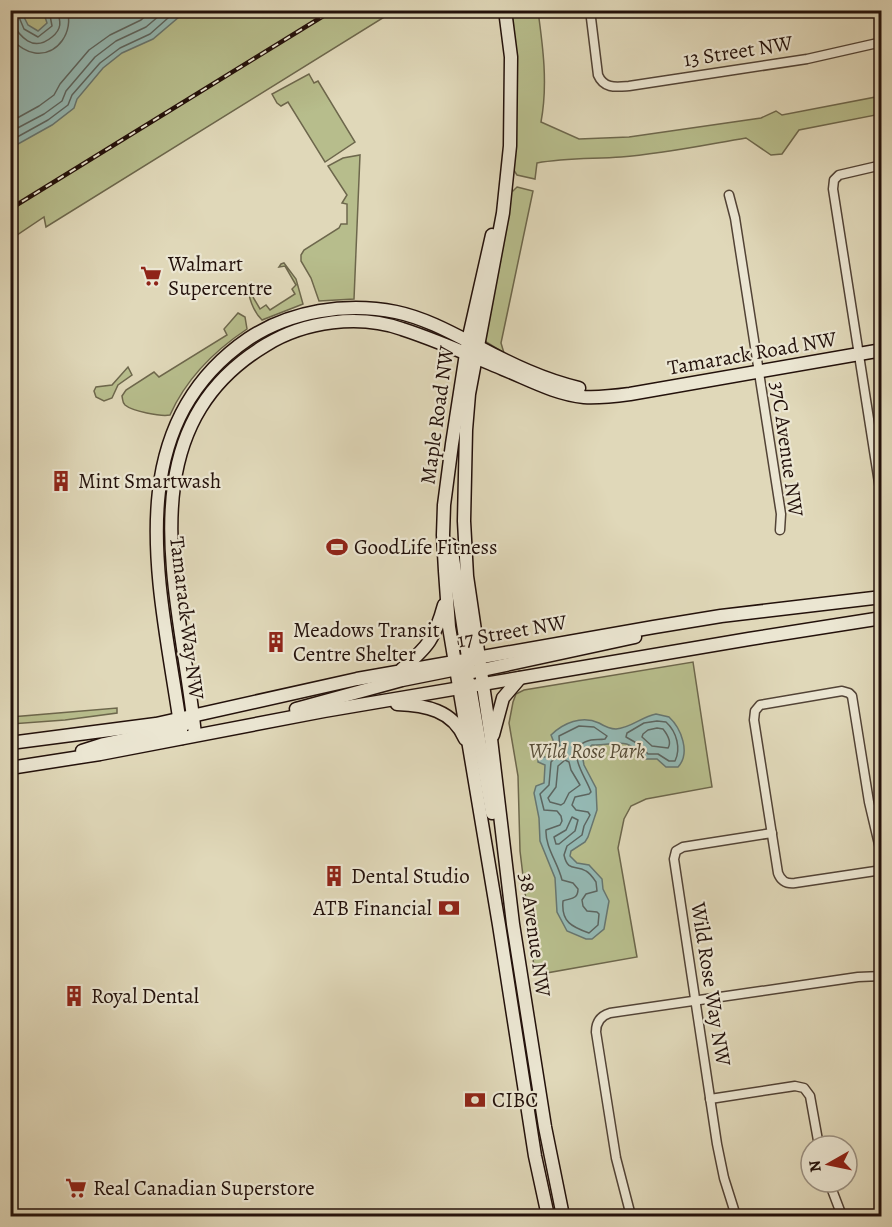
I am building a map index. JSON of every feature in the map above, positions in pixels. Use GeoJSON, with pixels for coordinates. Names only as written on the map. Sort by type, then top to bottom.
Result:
{"type":"FeatureCollection","features":[{"type":"Feature","properties":{"kind":"main road","name":"Maple Road NW"},"geometry":{"type":"LineString","coordinates":[[467,670],[446,598],[443,535],[447,478],[472,349],[497,245],[506,178],[511,107],[511,57],[505,10]]}},
{"type":"Feature","properties":{"kind":"main road","name":"Tamarack Way NW"},"geometry":{"type":"LineString","coordinates":[[181,728],[159,576],[156,516],[165,453],[173,429],[188,400],[202,380],[220,361],[251,337],[277,323],[316,312],[357,308],[417,317],[472,349]]}},
{"type":"Feature","properties":{"kind":"main road","name":"Tamarack Way NW"},"geometry":{"type":"LineString","coordinates":[[195,735],[175,590],[170,521],[182,446],[207,396],[227,373],[259,349],[287,334],[319,325],[356,321],[386,324],[472,349]]}},
{"type":"Feature","properties":{"kind":"main road","name":"Maple Road NW"},"geometry":{"type":"LineString","coordinates":[[467,670],[467,576],[464,521],[466,430],[472,349]]}},
{"type":"Feature","properties":{"kind":"main road","name":"Tamarack Road NW"},"geometry":{"type":"LineString","coordinates":[[472,349],[558,392],[597,397],[630,394],[882,350]]}},
{"type":"Feature","properties":{"kind":"main road"},"geometry":{"type":"LineString","coordinates":[[447,478],[452,556],[467,670],[497,843],[508,881]]}},
{"type":"Feature","properties":{"kind":"main road"},"geometry":{"type":"LineString","coordinates":[[243,727],[402,680],[613,643],[654,627],[721,616],[882,597]]}},
{"type":"Feature","properties":{"kind":"main road"},"geometry":{"type":"LineString","coordinates":[[400,671],[418,656],[436,633],[446,598]]}},
{"type":"Feature","properties":{"kind":"main road"},"geometry":{"type":"LineString","coordinates":[[483,684],[882,618]]}},
{"type":"Feature","properties":{"kind":"main road","name":"17 Street NW"},"geometry":{"type":"LineString","coordinates":[[181,728],[193,716],[298,691],[400,671],[467,670]]}},
{"type":"Feature","properties":{"kind":"main road","name":"17 Street NW"},"geometry":{"type":"LineString","coordinates":[[10,743],[181,728],[195,735],[375,703],[467,670]]}},
{"type":"Feature","properties":{"kind":"main road","name":"38 Avenue NW"},"geometry":{"type":"LineString","coordinates":[[467,670],[483,684],[508,881],[543,1115],[563,1216]]}},
{"type":"Feature","properties":{"kind":"main road","name":"38 Avenue NW"},"geometry":{"type":"LineString","coordinates":[[467,670],[469,751],[535,1156],[548,1216]]}},
{"type":"Feature","properties":{"kind":"main road"},"geometry":{"type":"LineString","coordinates":[[491,740],[503,698],[520,678]]}},
{"type":"Feature","properties":{"kind":"main road"},"geometry":{"type":"LineString","coordinates":[[375,703],[421,705],[439,711],[462,733],[469,751]]}},
{"type":"Feature","properties":{"kind":"main road"},"geometry":{"type":"LineString","coordinates":[[10,768],[40,764],[104,744],[181,728]]}},
{"type":"Feature","properties":{"kind":"street","name":"13 Street NW"},"geometry":{"type":"LineString","coordinates":[[590,10],[598,72],[601,81],[611,86],[629,86],[807,59],[882,42]]}},
{"type":"Feature","properties":{"kind":"street"},"geometry":{"type":"LineString","coordinates":[[882,165],[844,174],[834,180],[833,189],[882,502]]}},
{"type":"Feature","properties":{"kind":"street","name":"37C Avenue NW"},"geometry":{"type":"LineString","coordinates":[[729,195],[735,218],[781,514],[780,530]]}},
{"type":"Feature","properties":{"kind":"street"},"geometry":{"type":"LineString","coordinates":[[882,857],[869,802],[854,702],[849,693],[842,691],[768,703],[757,708],[754,720],[778,873],[784,882],[795,884],[882,870]]}},
{"type":"Feature","properties":{"kind":"street","name":"Wild Rose Way NW"},"geometry":{"type":"LineString","coordinates":[[736,1216],[720,1161],[674,865],[675,855],[679,849],[687,846],[772,833]]}},
{"type":"Feature","properties":{"kind":"street"},"geometry":{"type":"LineString","coordinates":[[631,1216],[612,1133],[596,1032],[601,1017],[610,1013],[858,977],[882,976]]}},
{"type":"Feature","properties":{"kind":"street"},"geometry":{"type":"LineString","coordinates":[[710,1099],[795,1086],[804,1088],[810,1096],[817,1134]]}},
{"type":"Feature","properties":{"kind":"street"},"geometry":{"type":"LineString","coordinates":[[834,1194],[842,1216]]}},
{"type":"Feature","properties":{"kind":"green space"},"geometry":{"type":"Polygon","coordinates":[[[11,11],[394,11],[46,227],[44,217],[11,239],[11,11]]]}},
{"type":"Feature","properties":{"kind":"green space"},"geometry":{"type":"Polygon","coordinates":[[[510,11],[538,11],[544,80],[541,122],[579,139],[629,137],[761,118],[776,111],[782,115],[881,96],[881,114],[799,130],[782,154],[771,155],[746,138],[652,154],[537,163],[535,179],[517,175],[513,169],[510,11]]]}},
{"type":"Feature","properties":{"kind":"green space"},"geometry":{"type":"Polygon","coordinates":[[[309,74],[314,83],[318,81],[355,142],[325,162],[288,102],[281,106],[272,94],[309,74]]]}},
{"type":"Feature","properties":{"kind":"green space"},"geometry":{"type":"Polygon","coordinates":[[[360,155],[354,299],[319,301],[311,278],[301,261],[301,255],[304,250],[339,228],[341,224],[347,224],[347,204],[342,203],[347,195],[328,166],[343,158],[360,155]]]}},
{"type":"Feature","properties":{"kind":"green space"},"geometry":{"type":"Polygon","coordinates":[[[517,187],[533,191],[501,343],[504,353],[483,340],[510,190],[513,191],[517,187]]]}},
{"type":"Feature","properties":{"kind":"green space"},"geometry":{"type":"Polygon","coordinates":[[[284,263],[296,279],[303,304],[262,320],[252,304],[248,284],[253,285],[250,292],[260,309],[266,305],[270,310],[295,294],[292,289],[296,285],[285,266],[279,267],[284,263]]]}},
{"type":"Feature","properties":{"kind":"green space"},"geometry":{"type":"Polygon","coordinates":[[[238,313],[245,317],[247,329],[212,356],[202,367],[184,389],[170,415],[147,413],[124,404],[122,396],[126,390],[154,372],[159,377],[227,335],[224,329],[238,313]]]}},
{"type":"Feature","properties":{"kind":"green space"},"geometry":{"type":"Polygon","coordinates":[[[128,367],[132,375],[118,385],[112,398],[104,401],[96,397],[94,391],[96,387],[112,385],[128,367]]]}},
{"type":"Feature","properties":{"kind":"green space","name":"Wild Rose Park"},"geometry":{"type":"Polygon","coordinates":[[[693,662],[712,787],[646,799],[631,806],[624,819],[618,848],[637,957],[535,975],[520,851],[518,776],[509,723],[516,694],[524,690],[693,662]]]}},
{"type":"Feature","properties":{"kind":"green space"},"geometry":{"type":"Polygon","coordinates":[[[117,708],[117,713],[11,724],[11,717],[117,708]]]}},
{"type":"Feature","properties":{"kind":"water"},"geometry":{"type":"Polygon","coordinates":[[[11,10],[21,11],[28,25],[38,31],[47,23],[43,11],[186,11],[153,39],[122,53],[103,68],[77,99],[74,108],[52,125],[11,148],[11,10]]]}},
{"type":"Feature","properties":{"kind":"water"},"geometry":{"type":"Polygon","coordinates":[[[656,714],[669,717],[681,734],[684,755],[678,767],[666,767],[657,759],[643,759],[632,746],[620,743],[592,745],[582,754],[584,765],[596,788],[597,810],[588,837],[585,842],[571,851],[570,856],[577,863],[589,865],[602,879],[603,889],[609,901],[604,929],[592,939],[586,939],[567,931],[557,912],[555,878],[540,841],[539,818],[534,793],[536,786],[544,783],[545,765],[538,762],[538,757],[547,757],[554,752],[555,745],[551,735],[561,727],[573,722],[593,721],[616,729],[656,714]]]}},
{"type":"Feature","properties":{"kind":"railway"},"geometry":{"type":"LineString","coordinates":[[10,209],[333,10]]}},
{"type":"Feature","properties":{"kind":"place","name":"Walmart Supercentre"},"geometry":{"type":"Point","coordinates":[151,276]}},
{"type":"Feature","properties":{"kind":"place","name":"Mint Smartwash"},"geometry":{"type":"Point","coordinates":[61,481]}},
{"type":"Feature","properties":{"kind":"place","name":"GoodLife Fitness"},"geometry":{"type":"Point","coordinates":[337,547]}},
{"type":"Feature","properties":{"kind":"place","name":"Meadows Transit Centre Shelter"},"geometry":{"type":"Point","coordinates":[276,642]}},
{"type":"Feature","properties":{"kind":"place","name":"Dental Studio"},"geometry":{"type":"Point","coordinates":[334,876]}},
{"type":"Feature","properties":{"kind":"place","name":"ATB Financial"},"geometry":{"type":"Point","coordinates":[449,908]}},
{"type":"Feature","properties":{"kind":"place","name":"Royal Dental"},"geometry":{"type":"Point","coordinates":[74,996]}},
{"type":"Feature","properties":{"kind":"place","name":"CIBC"},"geometry":{"type":"Point","coordinates":[475,1100]}},
{"type":"Feature","properties":{"kind":"place","name":"Real Canadian Superstore"},"geometry":{"type":"Point","coordinates":[76,1188]}}]}
